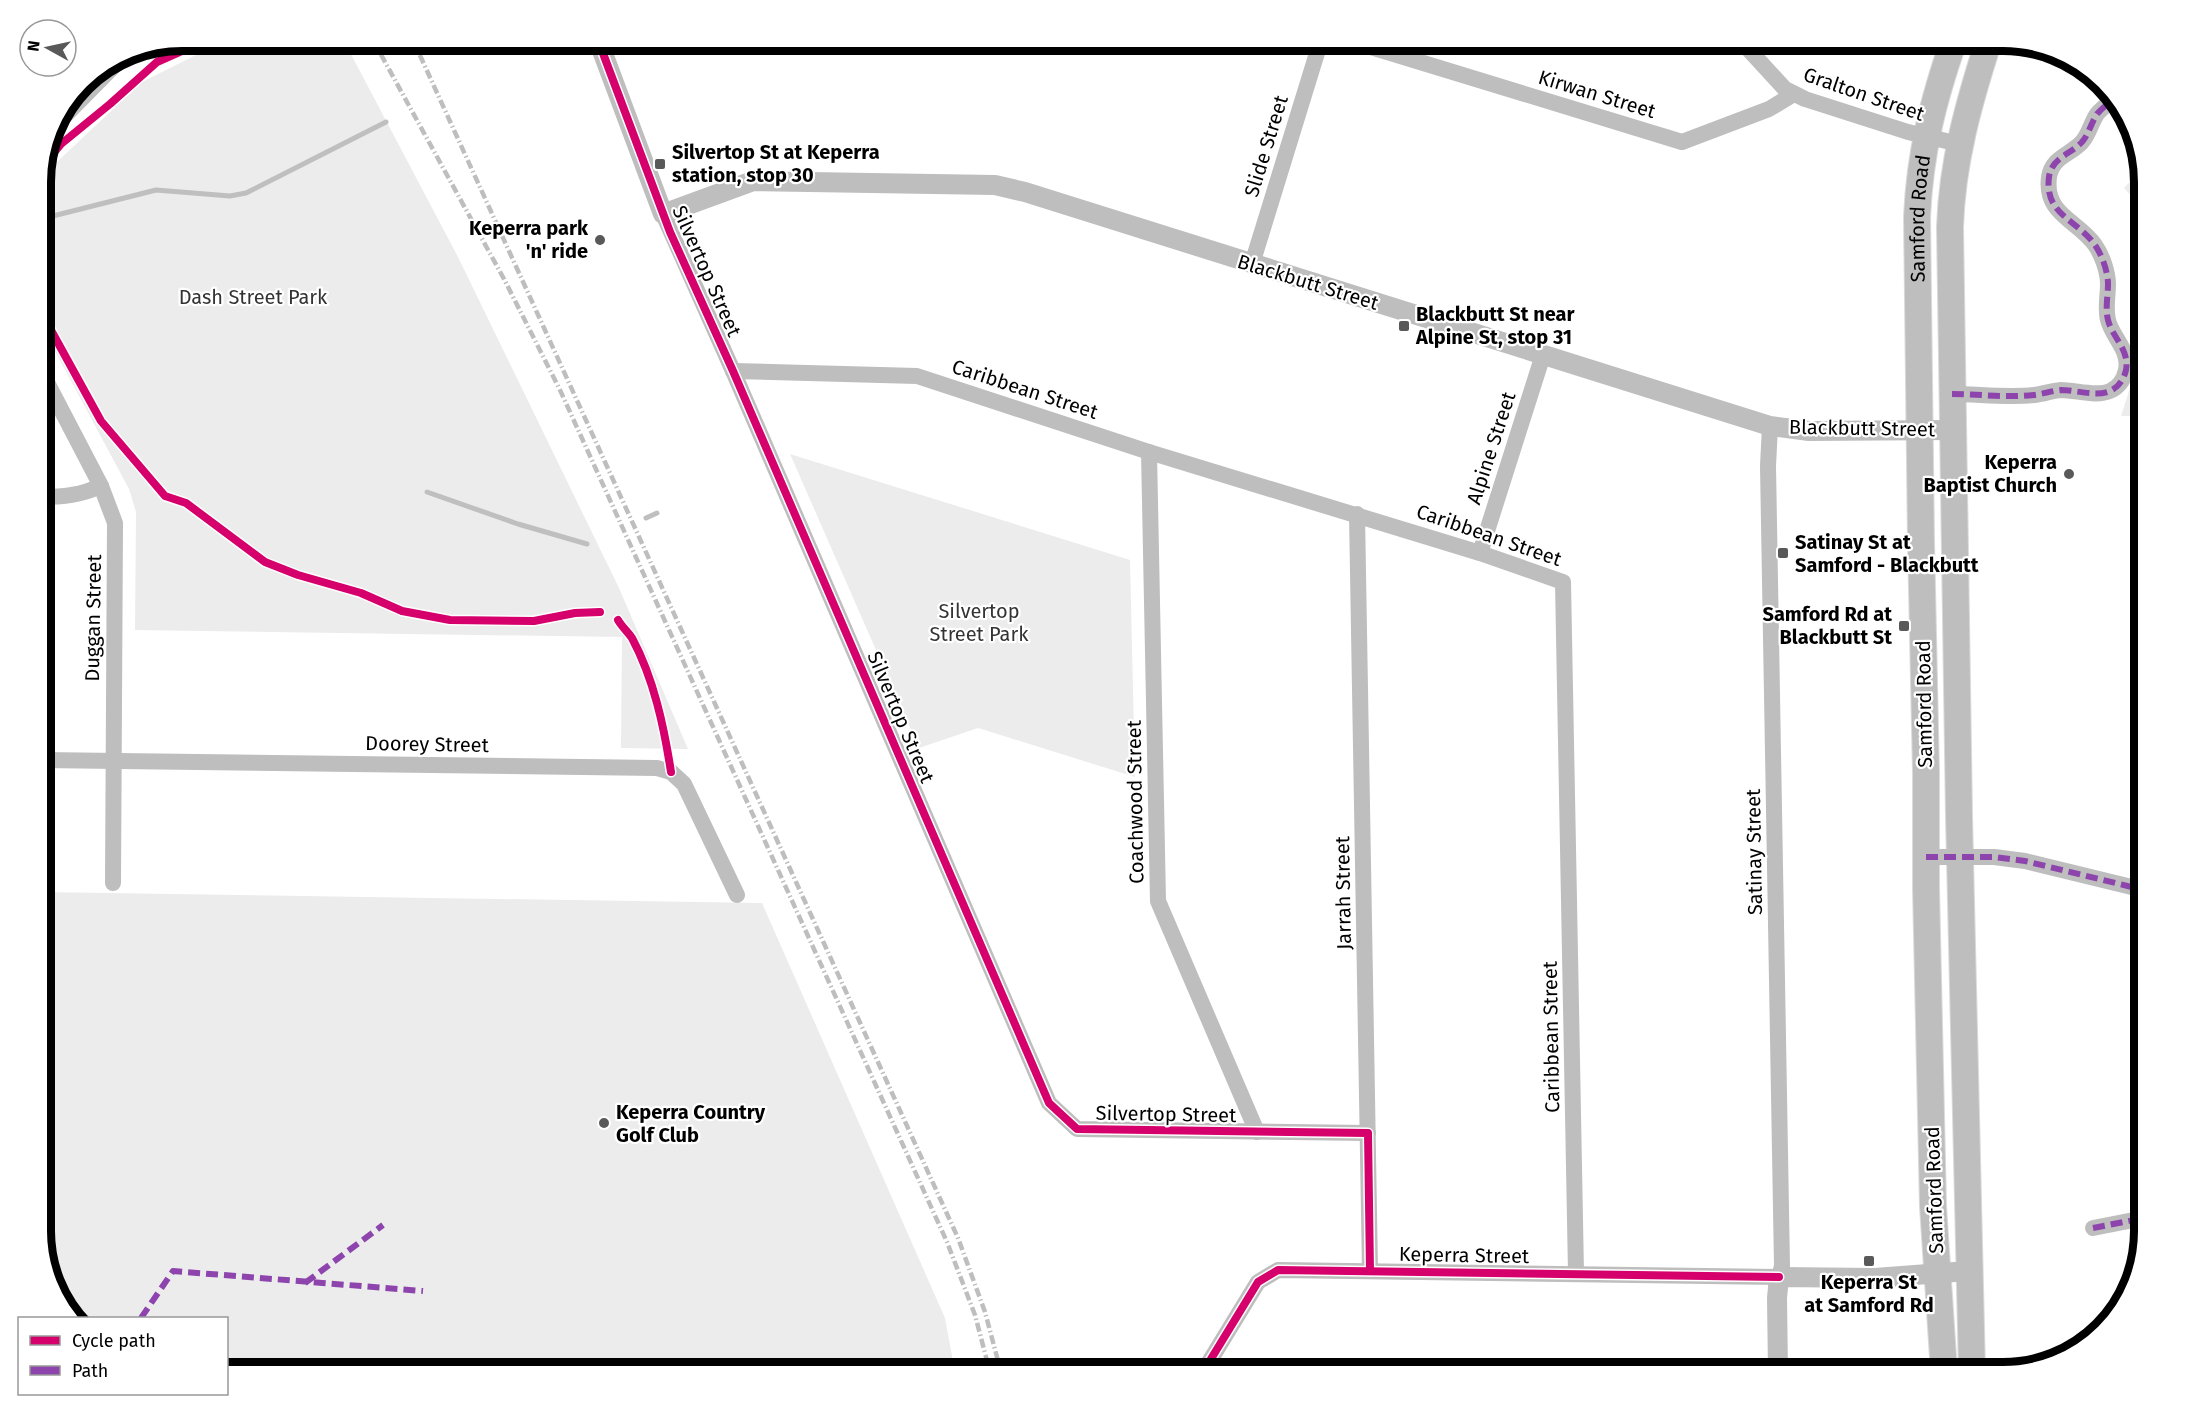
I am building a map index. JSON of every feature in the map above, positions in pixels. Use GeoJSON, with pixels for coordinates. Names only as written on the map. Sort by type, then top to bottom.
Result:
{"type":"FeatureCollection","features":[{"type":"Feature","properties":{"kind":"main road","name":"Samford Road"},"geometry":{"type":"LineString","coordinates":[[1943,1362],[1933,1206],[1917,217],[1918,188],[1925,137],[1950,51]]}},
{"type":"Feature","properties":{"kind":"main road","name":"Samford Road"},"geometry":{"type":"LineString","coordinates":[[1972,1362],[1960,857],[1950,227],[1951,199],[1964,118],[1985,51]]}},
{"type":"Feature","properties":{"kind":"street","name":"Silvertop Street"},"geometry":{"type":"LineString","coordinates":[[602,51],[663,214],[1049,1103],[1077,1129],[1368,1133]]}},
{"type":"Feature","properties":{"kind":"street","name":"Slide Street"},"geometry":{"type":"LineString","coordinates":[[1252,264],[1318,51]]}},
{"type":"Feature","properties":{"kind":"street","name":"Kirwan Street"},"geometry":{"type":"LineString","coordinates":[[1384,51],[1682,142],[1769,109],[1794,94]]}},
{"type":"Feature","properties":{"kind":"street","name":"Gralton Street"},"geometry":{"type":"LineString","coordinates":[[1750,51],[1778,83],[1794,94],[1925,137],[1959,144]]}},
{"type":"Feature","properties":{"kind":"street"},"geometry":{"type":"LineString","coordinates":[[76,104],[98,82]]}},
{"type":"Feature","properties":{"kind":"street"},"geometry":{"type":"LineString","coordinates":[[1952,394],[2033,395],[2064,390],[2109,392],[2124,378],[2127,367],[2126,356],[2109,326],[2108,282],[2097,246],[2062,217],[2051,198],[2049,186],[2052,166],[2058,158],[2082,141],[2096,116],[2108,104]]}},
{"type":"Feature","properties":{"kind":"street","name":"Blackbutt Street"},"geometry":{"type":"LineString","coordinates":[[663,214],[753,181],[996,185],[1025,192],[1770,426],[1809,431],[1952,430]]}},
{"type":"Feature","properties":{"kind":"street","name":"Alpine Street"},"geometry":{"type":"LineString","coordinates":[[1480,553],[1543,355]]}},
{"type":"Feature","properties":{"kind":"street","name":"Caribbean Street"},"geometry":{"type":"LineString","coordinates":[[733,371],[917,376],[1149,452],[1480,553],[1563,582],[1576,1273]]}},
{"type":"Feature","properties":{"kind":"street","name":"Duggan Street"},"geometry":{"type":"LineString","coordinates":[[51,390],[101,486],[115,523],[113,883]]}},
{"type":"Feature","properties":{"kind":"street","name":"Satinay Street"},"geometry":{"type":"LineString","coordinates":[[1770,426],[1769,490],[1782,1266],[1779,1277]]}},
{"type":"Feature","properties":{"kind":"street","name":"Coachwood Street"},"geometry":{"type":"LineString","coordinates":[[1149,452],[1158,901],[1257,1132]]}},
{"type":"Feature","properties":{"kind":"street"},"geometry":{"type":"LineString","coordinates":[[51,497],[84,494],[101,486]]}},
{"type":"Feature","properties":{"kind":"street","name":"Jarrah Street"},"geometry":{"type":"LineString","coordinates":[[1357,514],[1370,1271]]}},
{"type":"Feature","properties":{"kind":"street","name":"Doorey Street"},"geometry":{"type":"LineString","coordinates":[[51,760],[657,768],[671,772],[684,784],[737,895]]}},
{"type":"Feature","properties":{"kind":"street"},"geometry":{"type":"LineString","coordinates":[[1926,857],[1994,857],[2025,861],[2134,887]]}},
{"type":"Feature","properties":{"kind":"street"},"geometry":{"type":"LineString","coordinates":[[2093,1228],[2134,1220]]}},
{"type":"Feature","properties":{"kind":"street","name":"Keperra Street"},"geometry":{"type":"LineString","coordinates":[[1209,1362],[1258,1282],[1278,1270],[1875,1278],[1968,1272]]}},
{"type":"Feature","properties":{"kind":"street"},"geometry":{"type":"LineString","coordinates":[[1778,1362],[1779,1277]]}},
{"type":"Feature","properties":{"kind":"green space","name":"Dash Street Park"},"geometry":{"type":"Polygon","coordinates":[[[213,51],[349,51],[458,257],[619,588],[688,749],[621,748],[622,637],[135,630],[136,512],[129,489],[51,344],[51,174],[52,167],[142,82],[198,54],[213,51]]]}},
{"type":"Feature","properties":{"kind":"green space"},"geometry":{"type":"Polygon","coordinates":[[[2134,177],[2134,199],[2124,188],[2134,177]]]}},
{"type":"Feature","properties":{"kind":"green space"},"geometry":{"type":"Polygon","coordinates":[[[2134,375],[2134,416],[2121,416],[2134,375]]]}},
{"type":"Feature","properties":{"kind":"green space","name":"Silvertop Street Park"},"geometry":{"type":"Polygon","coordinates":[[[790,454],[1130,560],[1135,777],[978,728],[919,748],[790,454]]]}},
{"type":"Feature","properties":{"kind":"green space"},"geometry":{"type":"Polygon","coordinates":[[[51,892],[762,903],[945,1318],[953,1362],[228,1362],[228,1317],[84,1317],[78,1311],[61,1281],[55,1265],[51,1239],[51,892]]]}},
{"type":"Feature","properties":{"kind":"waterway"},"geometry":{"type":"LineString","coordinates":[[51,216],[156,190],[230,196],[246,193],[386,122]]}},
{"type":"Feature","properties":{"kind":"waterway"},"geometry":{"type":"LineString","coordinates":[[427,492],[518,524],[587,544]]}},
{"type":"Feature","properties":{"kind":"waterway"},"geometry":{"type":"LineString","coordinates":[[646,518],[657,513]]}},
{"type":"Feature","properties":{"kind":"railway"},"geometry":{"type":"LineString","coordinates":[[379,51],[504,279],[560,390],[947,1242],[975,1315],[987,1362]]}},
{"type":"Feature","properties":{"kind":"railway"},"geometry":{"type":"LineString","coordinates":[[418,51],[958,1238],[985,1312],[998,1362]]}},
{"type":"Feature","properties":{"kind":"marked path"},"geometry":{"type":"LineString","coordinates":[[1952,394],[2024,396],[2061,390],[2104,393],[2113,389],[2122,380],[2127,363],[2108,320],[2106,269],[2095,245],[2057,209],[2049,190],[2049,177],[2054,165],[2082,142],[2097,114],[2108,104]]}},
{"type":"Feature","properties":{"kind":"marked path"},"geometry":{"type":"LineString","coordinates":[[1926,857],[1994,857],[2025,861],[2134,888]]}},
{"type":"Feature","properties":{"kind":"marked path"},"geometry":{"type":"LineString","coordinates":[[2093,1228],[2134,1220]]}},
{"type":"Feature","properties":{"kind":"marked path"},"geometry":{"type":"LineString","coordinates":[[305,1283],[383,1225]]}},
{"type":"Feature","properties":{"kind":"marked path"},"geometry":{"type":"LineString","coordinates":[[142,1317],[173,1271],[423,1291]]}},
{"type":"Feature","properties":{"kind":"cycle path"},"geometry":{"type":"LineString","coordinates":[[54,152],[157,62],[182,51]]}},
{"type":"Feature","properties":{"kind":"cycle path"},"geometry":{"type":"LineString","coordinates":[[602,51],[670,232],[733,371],[1049,1103],[1077,1129],[1368,1133],[1370,1271]]}},
{"type":"Feature","properties":{"kind":"cycle path"},"geometry":{"type":"LineString","coordinates":[[51,330],[101,421],[165,496],[186,503],[265,562],[298,575],[361,593],[402,611],[450,620],[534,621],[575,613],[600,612]]}},
{"type":"Feature","properties":{"kind":"cycle path"},"geometry":{"type":"LineString","coordinates":[[618,620],[632,638],[652,687],[671,772]]}},
{"type":"Feature","properties":{"kind":"cycle path"},"geometry":{"type":"LineString","coordinates":[[1209,1362],[1258,1282],[1278,1270],[1779,1277]]}},
{"type":"Feature","properties":{"kind":"place","name":"Silvertop St at Keperra station, stop 30"},"geometry":{"type":"Point","coordinates":[660,164]}},
{"type":"Feature","properties":{"kind":"place","name":"Keperra park 'n' ride"},"geometry":{"type":"Point","coordinates":[600,240]}},
{"type":"Feature","properties":{"kind":"place","name":"Blackbutt St near Alpine St, stop 31"},"geometry":{"type":"Point","coordinates":[1404,326]}},
{"type":"Feature","properties":{"kind":"place","name":"Keperra Baptist Church"},"geometry":{"type":"Point","coordinates":[2069,474]}},
{"type":"Feature","properties":{"kind":"place","name":"Satinay St at Samford - Blackbutt"},"geometry":{"type":"Point","coordinates":[1783,553]}},
{"type":"Feature","properties":{"kind":"place","name":"Samford Rd at Blackbutt St"},"geometry":{"type":"Point","coordinates":[1904,626]}},
{"type":"Feature","properties":{"kind":"place","name":"Keperra Country Golf Club"},"geometry":{"type":"Point","coordinates":[604,1123]}},
{"type":"Feature","properties":{"kind":"place","name":"Keperra St at Samford Rd"},"geometry":{"type":"Point","coordinates":[1869,1261]}}]}
